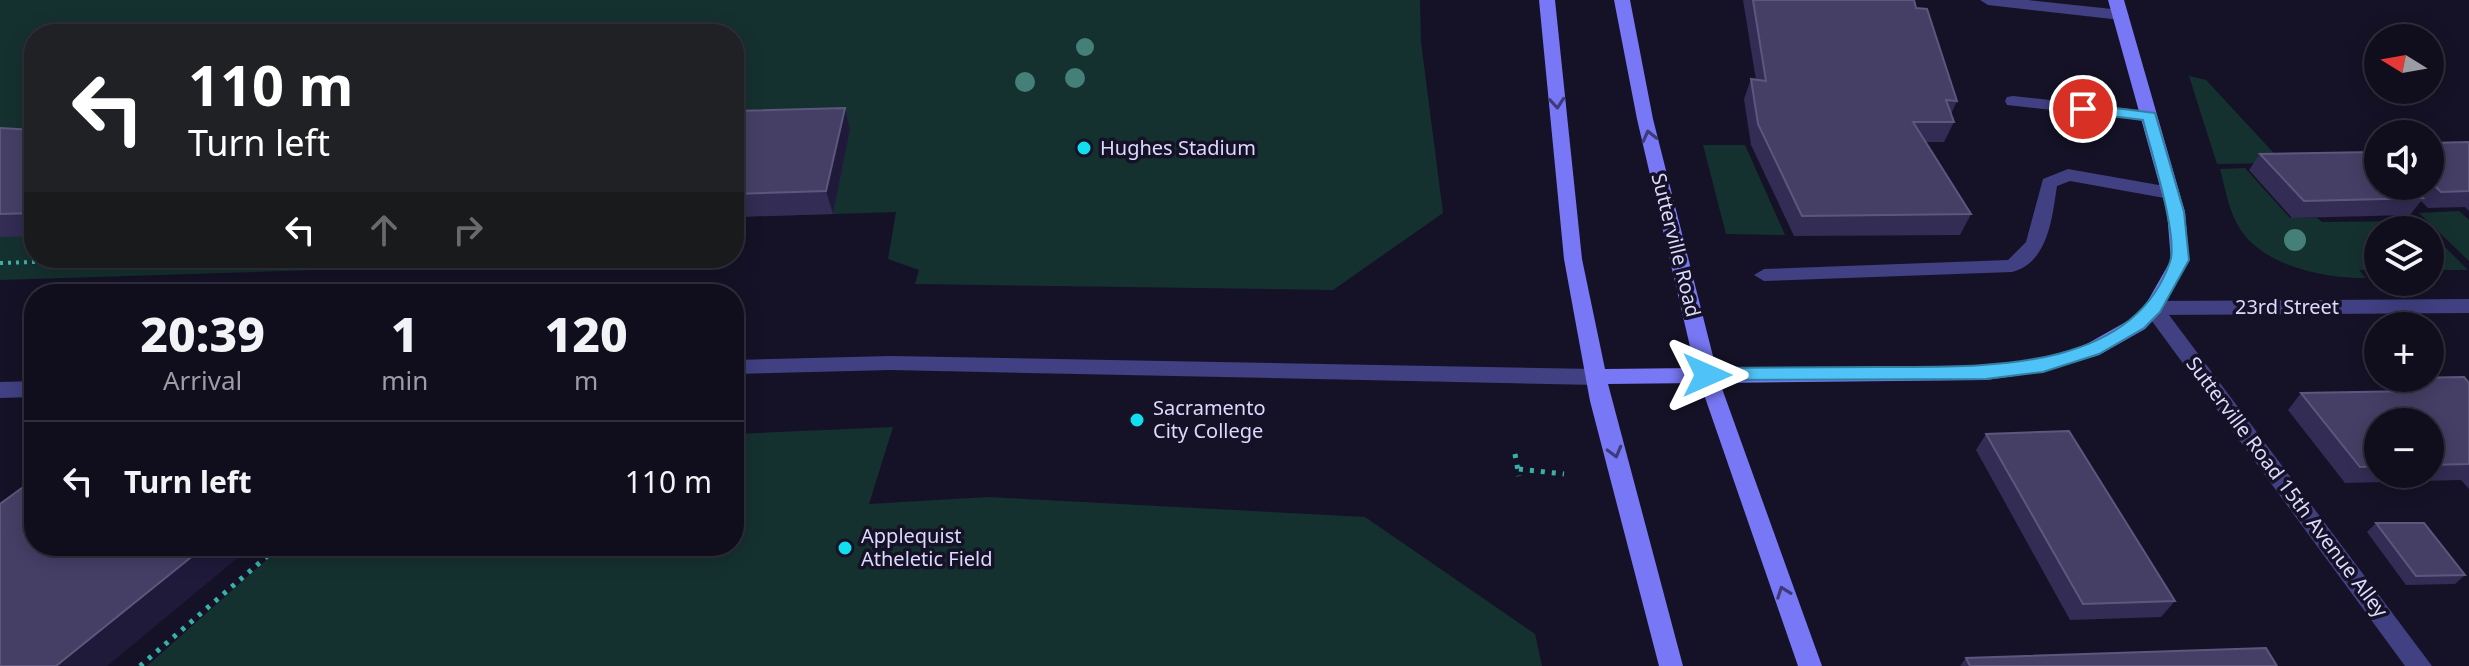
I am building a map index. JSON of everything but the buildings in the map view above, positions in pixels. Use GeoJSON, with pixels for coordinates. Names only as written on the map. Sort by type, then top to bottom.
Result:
{"type":"FeatureCollection","features":[{"type":"Feature","properties":{"kind":"main road"},"geometry":{"type":"LineString","coordinates":[[1547,0],[1569,234],[1596,377],[1671,666]]}},
{"type":"Feature","properties":{"kind":"main road","name":"Sutterville Road"},"geometry":{"type":"LineString","coordinates":[[1622,0],[1645,119],[1707,375],[1810,666]]}},
{"type":"Feature","properties":{"kind":"main road"},"geometry":{"type":"LineString","coordinates":[[1596,377],[1986,373],[2043,365],[2092,350],[2138,324],[2153,308],[2180,260],[2176,212],[2118,7]]}},
{"type":"Feature","properties":{"kind":"street"},"geometry":{"type":"LineString","coordinates":[[1988,0],[2118,7]]}},
{"type":"Feature","properties":{"kind":"street"},"geometry":{"type":"LineString","coordinates":[[2013,101],[2149,116]]}},
{"type":"Feature","properties":{"kind":"street"},"geometry":{"type":"LineString","coordinates":[[1764,275],[2012,266],[2029,255],[2035,243],[2049,183],[2057,178],[2068,175],[2170,193]]}},
{"type":"Feature","properties":{"kind":"street","name":"23rd Street"},"geometry":{"type":"LineString","coordinates":[[2153,308],[2469,306]]}},
{"type":"Feature","properties":{"kind":"street","name":"Sutterville Road 15th Avenue Alley"},"geometry":{"type":"LineString","coordinates":[[2153,308],[2420,666]]}},
{"type":"Feature","properties":{"kind":"street"},"geometry":{"type":"LineString","coordinates":[[744,367],[891,363],[1596,377]]}},
{"type":"Feature","properties":{"kind":"street"},"geometry":{"type":"LineString","coordinates":[[0,390],[24,389]]}},
{"type":"Feature","properties":{"kind":"path"},"geometry":{"type":"LineString","coordinates":[[0,263],[24,262]]}},
{"type":"Feature","properties":{"kind":"path"},"geometry":{"type":"LineString","coordinates":[[1515,454],[1519,473],[1564,474]]}},
{"type":"Feature","properties":{"kind":"path"},"geometry":{"type":"LineString","coordinates":[[140,666],[267,556]]}},
{"type":"Feature","properties":{"kind":"green space","name":"Hughes Stadium"},"geometry":{"type":"Polygon","coordinates":[[[0,0],[1420,0],[1421,42],[1443,213],[1333,290],[915,284],[919,270],[888,259],[896,212],[744,217],[744,24],[24,24],[24,268],[380,268],[0,280],[0,0]]]}},
{"type":"Feature","properties":{"kind":"green space"},"geometry":{"type":"Polygon","coordinates":[[[2189,76],[2206,80],[2283,163],[2217,164],[2189,76]]]}},
{"type":"Feature","properties":{"kind":"green space"},"geometry":{"type":"Polygon","coordinates":[[[1703,145],[1745,145],[1785,235],[1726,234],[1703,145]]]}},
{"type":"Feature","properties":{"kind":"green space"},"geometry":{"type":"Polygon","coordinates":[[[2245,168],[2290,218],[2317,218],[2322,222],[2364,222],[2364,270],[2359,270],[2364,278],[2314,273],[2264,253],[2236,222],[2220,169],[2245,168]]]}},
{"type":"Feature","properties":{"kind":"green space"},"geometry":{"type":"Polygon","coordinates":[[[2459,211],[2469,220],[2469,261],[2444,237],[2444,216],[2422,216],[2419,213],[2459,211]]]}},
{"type":"Feature","properties":{"kind":"green space"},"geometry":{"type":"Polygon","coordinates":[[[2444,246],[2468,270],[2444,270],[2444,246]]]}},
{"type":"Feature","properties":{"kind":"green space","name":"Applequist Atheletic Field"},"geometry":{"type":"Polygon","coordinates":[[[893,427],[869,504],[988,497],[1365,517],[1535,634],[1542,666],[147,666],[271,556],[744,556],[744,434],[893,427]]]}},
{"type":"Feature","properties":{"kind":"place","name":"Hughes Stadium"},"geometry":{"type":"Point","coordinates":[1084,148]}},
{"type":"Feature","properties":{"kind":"place","name":"Sacramento City College"},"geometry":{"type":"Point","coordinates":[1137,420]}},
{"type":"Feature","properties":{"kind":"place","name":"Applequist Atheletic Field"},"geometry":{"type":"Point","coordinates":[845,548]}},
{"type":"Feature","properties":{"kind":"route"},"geometry":{"type":"LineString","coordinates":[[1707,375],[1986,373],[2043,365],[2092,350],[2138,324],[2153,308],[2180,260],[2176,212],[2149,116],[2083,109]]}}]}
